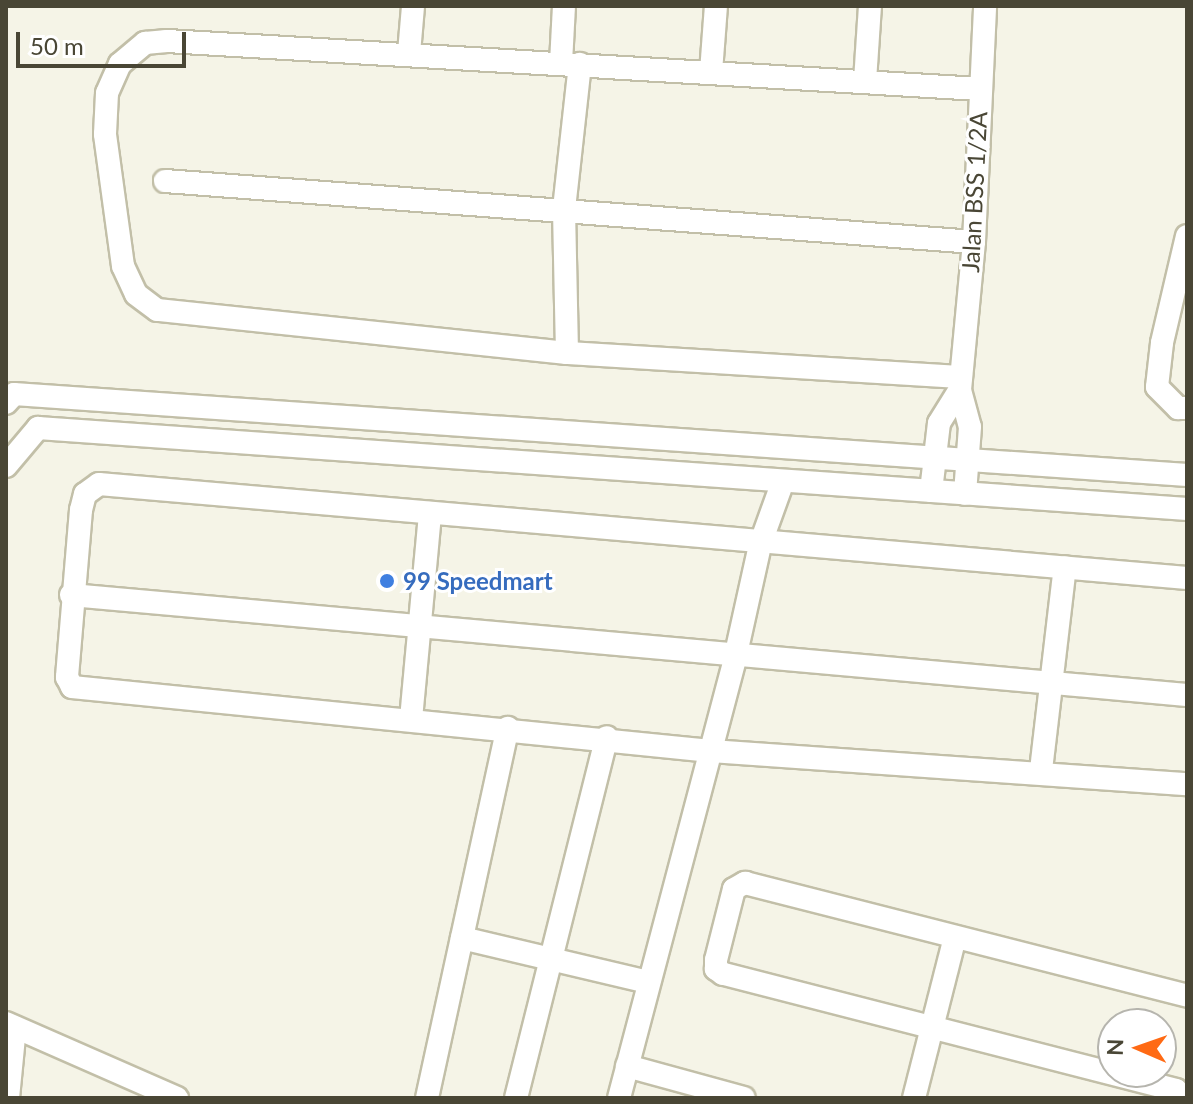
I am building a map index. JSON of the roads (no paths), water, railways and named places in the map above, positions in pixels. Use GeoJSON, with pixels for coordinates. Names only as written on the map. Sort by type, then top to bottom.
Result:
{"type":"FeatureCollection","features":[{"type":"Feature","properties":{"kind":"street"},"geometry":{"type":"LineString","coordinates":[[409,53],[413,6]]}},
{"type":"Feature","properties":{"kind":"street"},"geometry":{"type":"LineString","coordinates":[[564,6],[570,63],[564,209],[567,353]]}},
{"type":"Feature","properties":{"kind":"street"},"geometry":{"type":"LineString","coordinates":[[711,72],[716,6]]}},
{"type":"Feature","properties":{"kind":"street"},"geometry":{"type":"LineString","coordinates":[[865,81],[870,6]]}},
{"type":"Feature","properties":{"kind":"street","name":"Jalan BSS 1/2A"},"geometry":{"type":"LineString","coordinates":[[960,384],[974,242],[985,6]]}},
{"type":"Feature","properties":{"kind":"street"},"geometry":{"type":"LineString","coordinates":[[960,384],[567,353],[157,310],[136,294],[123,266],[105,134],[107,93],[120,64],[145,43],[167,41],[979,89]]}},
{"type":"Feature","properties":{"kind":"street"},"geometry":{"type":"LineString","coordinates":[[165,181],[974,242]]}},
{"type":"Feature","properties":{"kind":"street"},"geometry":{"type":"LineString","coordinates":[[1187,236],[1162,343],[1157,387],[1178,408],[1187,408]]}},
{"type":"Feature","properties":{"kind":"street"},"geometry":{"type":"LineString","coordinates":[[931,491],[939,423],[960,384]]}},
{"type":"Feature","properties":{"kind":"street"},"geometry":{"type":"LineString","coordinates":[[960,384],[970,427],[965,494]]}},
{"type":"Feature","properties":{"kind":"street"},"geometry":{"type":"LineString","coordinates":[[6,403],[14,394],[1187,475]]}},
{"type":"Feature","properties":{"kind":"street"},"geometry":{"type":"LineString","coordinates":[[6,466],[38,428],[1187,509]]}},
{"type":"Feature","properties":{"kind":"street"},"geometry":{"type":"LineString","coordinates":[[619,1098],[735,658],[760,545],[783,481]]}},
{"type":"Feature","properties":{"kind":"street"},"geometry":{"type":"LineString","coordinates":[[1187,578],[760,545],[99,484],[85,494],[71,595],[67,677],[72,687],[607,737],[711,751],[1041,770],[1187,784]]}},
{"type":"Feature","properties":{"kind":"street"},"geometry":{"type":"LineString","coordinates":[[411,719],[422,629],[430,513]]}},
{"type":"Feature","properties":{"kind":"street"},"geometry":{"type":"LineString","coordinates":[[1041,770],[1065,567]]}},
{"type":"Feature","properties":{"kind":"street"},"geometry":{"type":"LineString","coordinates":[[71,595],[735,658],[1187,695]]}},
{"type":"Feature","properties":{"kind":"street"},"geometry":{"type":"LineString","coordinates":[[427,1098],[508,728]]}},
{"type":"Feature","properties":{"kind":"street"},"geometry":{"type":"LineString","coordinates":[[516,1098],[607,737]]}},
{"type":"Feature","properties":{"kind":"street"},"geometry":{"type":"LineString","coordinates":[[1175,1094],[716,969],[739,884],[1187,996]]}},
{"type":"Feature","properties":{"kind":"street"},"geometry":{"type":"LineString","coordinates":[[914,1098],[955,937]]}},
{"type":"Feature","properties":{"kind":"street"},"geometry":{"type":"LineString","coordinates":[[462,938],[648,982]]}},
{"type":"Feature","properties":{"kind":"street"},"geometry":{"type":"LineString","coordinates":[[8,1098],[11,1025],[177,1098]]}},
{"type":"Feature","properties":{"kind":"street"},"geometry":{"type":"LineString","coordinates":[[627,1066],[744,1098]]}},
{"type":"Feature","properties":{"kind":"place","name":"99 Speedmart"},"geometry":{"type":"Point","coordinates":[387,581]}}]}
